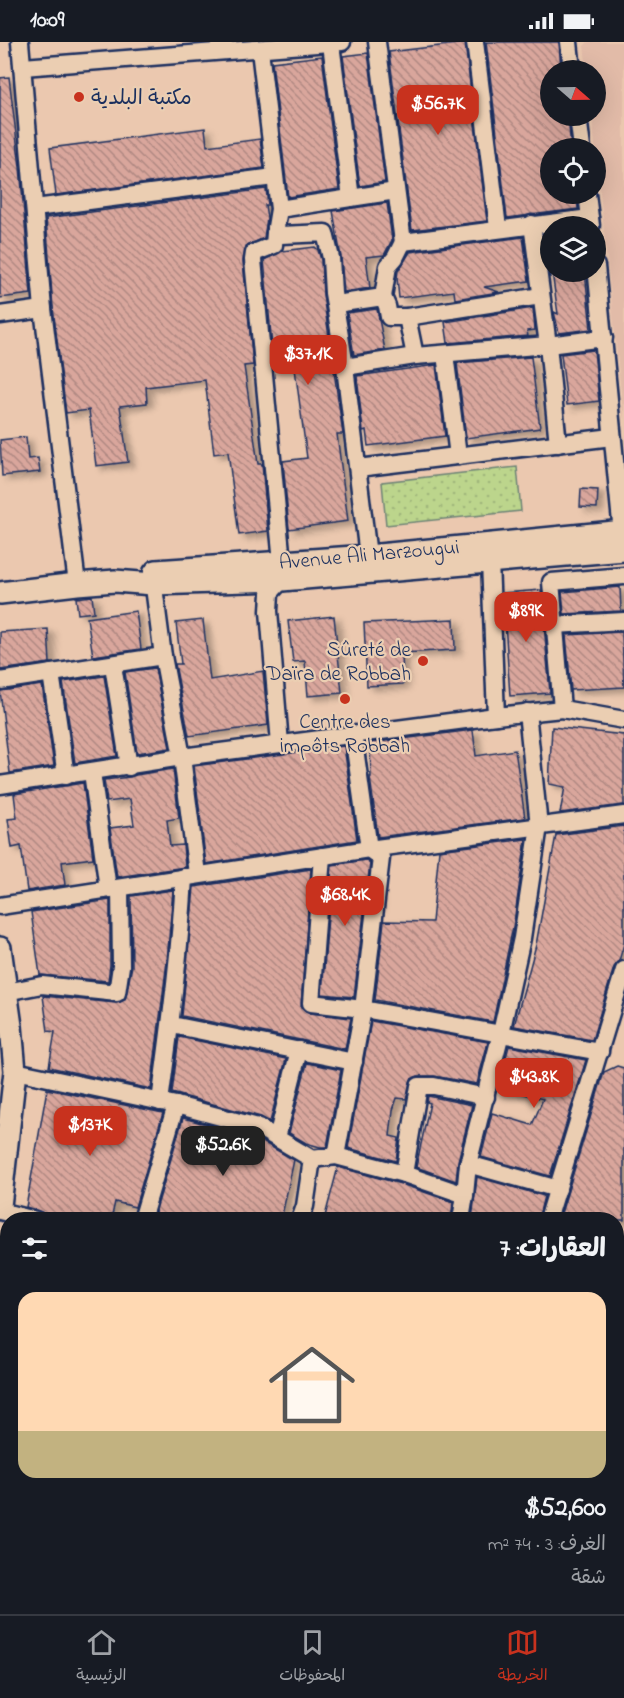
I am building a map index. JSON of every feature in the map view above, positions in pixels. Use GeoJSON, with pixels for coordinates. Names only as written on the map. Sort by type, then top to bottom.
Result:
{"type":"FeatureCollection","features":[{"type":"Feature","properties":{"kind":"main road","name":"Avenue Ali Marzougui"},"geometry":{"type":"LineString","coordinates":[[282,571],[368,555],[623,540]]}},
{"type":"Feature","properties":{"kind":"main road","name":"Avenue Ali Marzougui"},"geometry":{"type":"LineString","coordinates":[[0,593],[152,578],[489,561],[548,555],[623,540]]}},
{"type":"Feature","properties":{"kind":"main road"},"geometry":{"type":"LineString","coordinates":[[0,948],[5,986],[6,1042],[15,1071],[11,1125],[0,1200]]}},
{"type":"Feature","properties":{"kind":"street"},"geometry":{"type":"LineString","coordinates":[[20,42],[43,309],[77,584]]}},
{"type":"Feature","properties":{"kind":"street"},"geometry":{"type":"LineString","coordinates":[[377,42],[403,242],[396,258],[388,266],[383,297],[389,317],[407,317],[542,296]]}},
{"type":"Feature","properties":{"kind":"street"},"geometry":{"type":"LineString","coordinates":[[475,42],[498,228]]}},
{"type":"Feature","properties":{"kind":"street"},"geometry":{"type":"LineString","coordinates":[[569,42],[571,60]]}},
{"type":"Feature","properties":{"kind":"street"},"geometry":{"type":"LineString","coordinates":[[22,67],[161,49],[260,50],[284,45],[336,43],[351,198]]}},
{"type":"Feature","properties":{"kind":"street"},"geometry":{"type":"LineString","coordinates":[[260,50],[279,209],[274,245],[254,253],[253,260],[282,571],[270,592],[269,611],[280,744]]}},
{"type":"Feature","properties":{"kind":"street"},"geometry":{"type":"LineString","coordinates":[[34,208],[274,177]]}},
{"type":"Feature","properties":{"kind":"street"},"geometry":{"type":"LineString","coordinates":[[279,209],[396,191]]}},
{"type":"Feature","properties":{"kind":"street"},"geometry":{"type":"LineString","coordinates":[[532,224],[558,444]]}},
{"type":"Feature","properties":{"kind":"street"},"geometry":{"type":"LineString","coordinates":[[403,242],[540,224]]}},
{"type":"Feature","properties":{"kind":"street"},"geometry":{"type":"LineString","coordinates":[[275,233],[281,236],[325,233],[331,258],[333,293],[345,367],[368,555]]}},
{"type":"Feature","properties":{"kind":"street"},"geometry":{"type":"LineString","coordinates":[[598,282],[624,555]]}},
{"type":"Feature","properties":{"kind":"street"},"geometry":{"type":"LineString","coordinates":[[336,304],[383,297]]}},
{"type":"Feature","properties":{"kind":"street"},"geometry":{"type":"LineString","coordinates":[[0,315],[43,309]]}},
{"type":"Feature","properties":{"kind":"street"},"geometry":{"type":"LineString","coordinates":[[407,317],[415,356]]}},
{"type":"Feature","properties":{"kind":"street"},"geometry":{"type":"LineString","coordinates":[[345,367],[415,356],[604,338]]}},
{"type":"Feature","properties":{"kind":"street"},"geometry":{"type":"LineString","coordinates":[[445,354],[458,456]]}},
{"type":"Feature","properties":{"kind":"street"},"geometry":{"type":"LineString","coordinates":[[358,468],[612,437]]}},
{"type":"Feature","properties":{"kind":"street"},"geometry":{"type":"LineString","coordinates":[[548,555],[562,709]]}},
{"type":"Feature","properties":{"kind":"street"},"geometry":{"type":"LineString","coordinates":[[489,561],[496,716]]}},
{"type":"Feature","properties":{"kind":"street"},"geometry":{"type":"LineString","coordinates":[[551,582],[624,576]]}},
{"type":"Feature","properties":{"kind":"street"},"geometry":{"type":"LineString","coordinates":[[144,1212],[168,1104],[172,1025],[191,876],[182,758],[163,656],[152,578]]}},
{"type":"Feature","properties":{"kind":"street"},"geometry":{"type":"LineString","coordinates":[[554,625],[624,621]]}},
{"type":"Feature","properties":{"kind":"street"},"geometry":{"type":"LineString","coordinates":[[0,681],[163,656]]}},
{"type":"Feature","properties":{"kind":"street"},"geometry":{"type":"LineString","coordinates":[[113,665],[129,767]]}},
{"type":"Feature","properties":{"kind":"street"},"geometry":{"type":"LineString","coordinates":[[51,673],[66,776]]}},
{"type":"Feature","properties":{"kind":"street"},"geometry":{"type":"LineString","coordinates":[[0,785],[280,744],[527,712],[562,709],[624,720]]}},
{"type":"Feature","properties":{"kind":"street"},"geometry":{"type":"LineString","coordinates":[[462,1212],[468,1164],[486,1097],[522,938],[539,826],[527,712]]}},
{"type":"Feature","properties":{"kind":"street"},"geometry":{"type":"LineString","coordinates":[[336,1156],[363,1009],[381,858],[369,849],[353,734]]}},
{"type":"Feature","properties":{"kind":"street"},"geometry":{"type":"LineString","coordinates":[[5,986],[42,985],[117,993],[121,966],[114,888],[92,772]]}},
{"type":"Feature","properties":{"kind":"street"},"geometry":{"type":"LineString","coordinates":[[0,906],[369,849],[624,815]]}},
{"type":"Feature","properties":{"kind":"street"},"geometry":{"type":"LineString","coordinates":[[322,856],[311,1003],[363,1009],[600,1052]]}},
{"type":"Feature","properties":{"kind":"street"},"geometry":{"type":"LineString","coordinates":[[551,1212],[624,970]]}},
{"type":"Feature","properties":{"kind":"street"},"geometry":{"type":"LineString","coordinates":[[172,1025],[354,1062]]}},
{"type":"Feature","properties":{"kind":"street"},"geometry":{"type":"LineString","coordinates":[[277,1138],[299,1050]]}},
{"type":"Feature","properties":{"kind":"street"},"geometry":{"type":"LineString","coordinates":[[15,1071],[258,1126],[312,1160],[336,1156],[404,1174],[465,1196]]}},
{"type":"Feature","properties":{"kind":"street"},"geometry":{"type":"LineString","coordinates":[[404,1174],[419,1086],[434,1086],[486,1097]]}},
{"type":"Feature","properties":{"kind":"street"},"geometry":{"type":"LineString","coordinates":[[303,1212],[312,1160]]}},
{"type":"Feature","properties":{"kind":"street"},"geometry":{"type":"LineString","coordinates":[[468,1164],[558,1189]]}},
{"type":"Feature","properties":{"kind":"street"},"geometry":{"type":"LineString","coordinates":[[0,1200],[21,1212]]}},
{"type":"Feature","properties":{"kind":"shaded area"},"geometry":{"type":"Polygon","coordinates":[[[588,42],[624,42],[624,422],[606,250],[606,216],[602,216],[601,204],[606,204],[606,138],[594,138],[593,126],[606,126],[606,60],[586,60],[584,46],[588,42]]]}},
{"type":"Feature","properties":{"kind":"green space"},"geometry":{"type":"Polygon","coordinates":[[[517,467],[521,511],[386,525],[382,482],[517,467]]]}},
{"type":"Feature","properties":{"kind":"building"},"geometry":{"type":"Polygon","coordinates":[[[486,42],[559,42],[560,60],[540,60],[540,126],[569,126],[570,138],[540,138],[540,204],[578,204],[578,209],[507,218],[486,42]]]}},
{"type":"Feature","properties":{"kind":"building"},"geometry":{"type":"Polygon","coordinates":[[[465,43],[487,221],[412,230],[389,52],[465,43]]]}},
{"type":"Feature","properties":{"kind":"building"},"geometry":{"type":"Polygon","coordinates":[[[368,53],[385,182],[360,186],[343,56],[368,53]]]}},
{"type":"Feature","properties":{"kind":"building"},"geometry":{"type":"Polygon","coordinates":[[[322,56],[339,189],[288,197],[272,62],[322,56]]]}},
{"type":"Feature","properties":{"kind":"building"},"geometry":{"type":"Polygon","coordinates":[[[9,77],[20,167],[31,294],[0,298],[0,78],[9,77]]]}},
{"type":"Feature","properties":{"kind":"building"},"geometry":{"type":"Polygon","coordinates":[[[205,128],[207,146],[260,139],[264,168],[56,195],[50,148],[205,128]]]}},
{"type":"Feature","properties":{"kind":"building"},"geometry":{"type":"Polygon","coordinates":[[[266,189],[268,205],[265,205],[267,218],[264,238],[246,246],[243,261],[253,365],[244,366],[258,464],[262,464],[268,531],[239,535],[228,452],[214,454],[205,380],[146,387],[147,403],[120,406],[128,462],[96,466],[89,410],[66,413],[53,308],[46,218],[266,189]]]}},
{"type":"Feature","properties":{"kind":"building"},"geometry":{"type":"Polygon","coordinates":[[[387,203],[392,240],[384,255],[366,257],[370,288],[344,292],[333,211],[387,203]]]}},
{"type":"Feature","properties":{"kind":"building"},"geometry":{"type":"Polygon","coordinates":[[[523,237],[529,281],[484,287],[499,292],[455,299],[454,291],[399,298],[398,271],[410,252],[523,237]]]}},
{"type":"Feature","properties":{"kind":"building"},"geometry":{"type":"Polygon","coordinates":[[[315,247],[321,260],[323,295],[343,434],[337,434],[348,521],[289,529],[283,461],[307,458],[293,354],[273,357],[264,260],[282,251],[315,247]]]}},
{"type":"Feature","properties":{"kind":"building"},"geometry":{"type":"Polygon","coordinates":[[[553,282],[586,282],[591,329],[559,333],[554,312],[558,314],[553,282]]]}},
{"type":"Feature","properties":{"kind":"building"},"geometry":{"type":"Polygon","coordinates":[[[533,308],[535,330],[527,331],[528,336],[448,343],[445,322],[533,308]]]}},
{"type":"Feature","properties":{"kind":"building"},"geometry":{"type":"Polygon","coordinates":[[[377,309],[385,350],[354,355],[347,313],[377,309]]]}},
{"type":"Feature","properties":{"kind":"building"},"geometry":{"type":"Polygon","coordinates":[[[594,350],[599,401],[567,405],[561,354],[594,350]]]}},
{"type":"Feature","properties":{"kind":"building"},"geometry":{"type":"Polygon","coordinates":[[[531,357],[540,428],[466,438],[457,363],[531,357]]]}},
{"type":"Feature","properties":{"kind":"building"},"geometry":{"type":"Polygon","coordinates":[[[436,365],[445,436],[368,446],[366,430],[363,431],[357,376],[436,365]]]}},
{"type":"Feature","properties":{"kind":"building"},"geometry":{"type":"Polygon","coordinates":[[[26,437],[28,459],[38,458],[40,472],[2,476],[0,440],[26,437]]]}},
{"type":"Feature","properties":{"kind":"building"},"geometry":{"type":"Polygon","coordinates":[[[581,489],[598,490],[597,508],[580,507],[581,489]]]}},
{"type":"Feature","properties":{"kind":"building"},"geometry":{"type":"Polygon","coordinates":[[[620,587],[621,611],[564,614],[562,592],[620,587]]]}},
{"type":"Feature","properties":{"kind":"building"},"geometry":{"type":"Polygon","coordinates":[[[541,590],[550,693],[510,696],[503,593],[541,590]]]}},
{"type":"Feature","properties":{"kind":"building"},"geometry":{"type":"Polygon","coordinates":[[[92,596],[94,612],[78,614],[76,598],[92,596]]]}},
{"type":"Feature","properties":{"kind":"building"},"geometry":{"type":"Polygon","coordinates":[[[136,611],[141,649],[93,656],[87,618],[136,611]]]}},
{"type":"Feature","properties":{"kind":"building"},"geometry":{"type":"Polygon","coordinates":[[[334,616],[342,693],[308,696],[305,661],[293,662],[288,621],[334,616]]]}},
{"type":"Feature","properties":{"kind":"building"},"geometry":{"type":"Polygon","coordinates":[[[454,619],[455,650],[402,653],[403,684],[367,686],[364,623],[454,619]]]}},
{"type":"Feature","properties":{"kind":"building"},"geometry":{"type":"Polygon","coordinates":[[[203,620],[210,680],[263,671],[268,725],[189,736],[175,664],[181,664],[176,623],[203,620]]]}},
{"type":"Feature","properties":{"kind":"building"},"geometry":{"type":"Polygon","coordinates":[[[48,629],[50,663],[0,670],[0,632],[48,629]]]}},
{"type":"Feature","properties":{"kind":"building"},"geometry":{"type":"Polygon","coordinates":[[[622,632],[624,687],[571,690],[566,635],[622,632]]]}},
{"type":"Feature","properties":{"kind":"building"},"geometry":{"type":"Polygon","coordinates":[[[155,668],[170,748],[137,753],[125,672],[155,668]]]}},
{"type":"Feature","properties":{"kind":"building"},"geometry":{"type":"Polygon","coordinates":[[[104,676],[117,756],[75,763],[63,682],[104,676]]]}},
{"type":"Feature","properties":{"kind":"building"},"geometry":{"type":"Polygon","coordinates":[[[42,685],[54,766],[10,773],[0,691],[42,685]]]}},
{"type":"Feature","properties":{"kind":"building"},"geometry":{"type":"Polygon","coordinates":[[[552,727],[624,735],[624,805],[560,813],[565,787],[549,784],[552,727]]]}},
{"type":"Feature","properties":{"kind":"building"},"geometry":{"type":"Polygon","coordinates":[[[473,730],[476,756],[515,750],[525,818],[378,837],[370,777],[370,743],[473,730]]]}},
{"type":"Feature","properties":{"kind":"building"},"geometry":{"type":"Polygon","coordinates":[[[344,746],[357,840],[206,864],[194,766],[344,746]]]}},
{"type":"Feature","properties":{"kind":"building"},"geometry":{"type":"Polygon","coordinates":[[[173,769],[179,818],[167,820],[170,846],[183,845],[185,867],[117,877],[110,828],[134,825],[130,799],[107,802],[104,780],[173,769]]]}},
{"type":"Feature","properties":{"kind":"building"},"geometry":{"type":"Polygon","coordinates":[[[83,783],[93,858],[62,862],[65,885],[27,891],[21,846],[12,848],[8,819],[17,818],[14,794],[83,783]]]}},
{"type":"Feature","properties":{"kind":"building"},"geometry":{"type":"Polygon","coordinates":[[[624,826],[624,944],[619,961],[614,967],[592,1040],[514,1026],[536,945],[556,835],[624,826]]]}},
{"type":"Feature","properties":{"kind":"building"},"geometry":{"type":"Polygon","coordinates":[[[526,839],[514,922],[493,1022],[375,1000],[384,921],[432,922],[439,850],[526,839]]]}},
{"type":"Feature","properties":{"kind":"building"},"geometry":{"type":"Polygon","coordinates":[[[366,860],[370,863],[354,997],[322,994],[332,865],[366,860]]]}},
{"type":"Feature","properties":{"kind":"building"},"geometry":{"type":"Polygon","coordinates":[[[311,869],[301,1007],[310,1013],[351,1018],[345,1049],[182,1016],[194,887],[311,869]]]}},
{"type":"Feature","properties":{"kind":"building"},"geometry":{"type":"Polygon","coordinates":[[[173,890],[167,961],[151,1089],[49,1067],[55,1032],[48,1031],[43,996],[116,1003],[125,1000],[132,966],[131,896],[173,890]]]}},
{"type":"Feature","properties":{"kind":"building"},"geometry":{"type":"Polygon","coordinates":[[[110,900],[108,981],[40,975],[31,912],[110,900]]]}},
{"type":"Feature","properties":{"kind":"building"},"geometry":{"type":"Polygon","coordinates":[[[371,1021],[488,1042],[477,1084],[434,1076],[418,1076],[411,1079],[406,1099],[397,1098],[393,1110],[390,1136],[399,1138],[396,1161],[348,1148],[371,1021]]]}},
{"type":"Feature","properties":{"kind":"building"},"geometry":{"type":"Polygon","coordinates":[[[179,1037],[286,1059],[270,1122],[261,1117],[172,1093],[179,1037]]]}},
{"type":"Feature","properties":{"kind":"building"},"geometry":{"type":"Polygon","coordinates":[[[509,1046],[586,1060],[550,1176],[481,1157],[492,1113],[532,1125],[543,1099],[498,1087],[509,1046]]]}},
{"type":"Feature","properties":{"kind":"building"},"geometry":{"type":"Polygon","coordinates":[[[307,1063],[341,1070],[327,1147],[306,1143],[289,1133],[307,1063]]]}},
{"type":"Feature","properties":{"kind":"building"},"geometry":{"type":"Polygon","coordinates":[[[617,1066],[624,1068],[624,1212],[561,1212],[604,1072],[617,1066]]]}},
{"type":"Feature","properties":{"kind":"building"},"geometry":{"type":"Polygon","coordinates":[[[47,1089],[163,1113],[135,1207],[115,1202],[113,1212],[42,1212],[26,1207],[47,1089]]]}},
{"type":"Feature","properties":{"kind":"building"},"geometry":{"type":"Polygon","coordinates":[[[428,1096],[472,1105],[458,1161],[456,1181],[416,1167],[430,1103],[427,1102],[428,1096]]]}},
{"type":"Feature","properties":{"kind":"building"},"geometry":{"type":"Polygon","coordinates":[[[183,1118],[254,1137],[294,1160],[283,1212],[155,1212],[183,1118]]]}},
{"type":"Feature","properties":{"kind":"building"},"geometry":{"type":"Polygon","coordinates":[[[338,1167],[401,1184],[453,1202],[452,1212],[326,1212],[338,1167]]]}},
{"type":"Feature","properties":{"kind":"building"},"geometry":{"type":"Polygon","coordinates":[[[477,1177],[544,1196],[540,1212],[473,1212],[477,1177]]]}},
{"type":"Feature","properties":{"kind":"place","name":"مكتبة البلدية"},"geometry":{"type":"Point","coordinates":[79,97]}},
{"type":"Feature","properties":{"kind":"place","name":"Sûreté de Daïra de Robbah"},"geometry":{"type":"Point","coordinates":[423,661]}},
{"type":"Feature","properties":{"kind":"place","name":"Centre des impôts Robbah"},"geometry":{"type":"Point","coordinates":[345,699]}}]}
